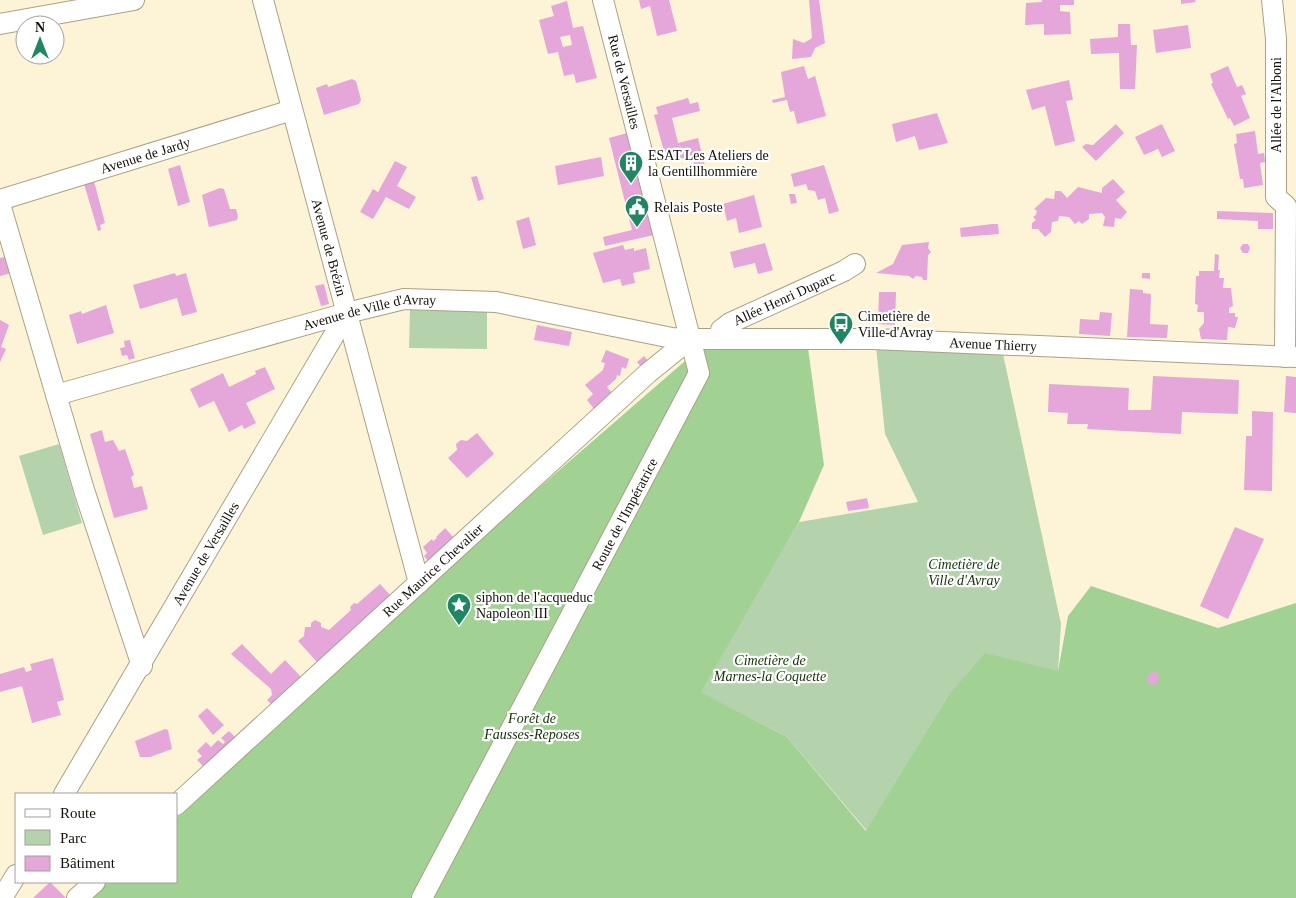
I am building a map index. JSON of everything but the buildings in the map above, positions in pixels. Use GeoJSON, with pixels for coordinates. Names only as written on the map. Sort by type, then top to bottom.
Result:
{"type":"FeatureCollection","features":[{"type":"Feature","properties":{"kind":"street"},"geometry":{"type":"LineString","coordinates":[[0,24],[134,0]]}},
{"type":"Feature","properties":{"kind":"street","name":"Avenue de Brézin"},"geometry":{"type":"LineString","coordinates":[[263,0],[419,583]]}},
{"type":"Feature","properties":{"kind":"street","name":"Rue de Versailles"},"geometry":{"type":"LineString","coordinates":[[603,0],[690,339]]}},
{"type":"Feature","properties":{"kind":"street","name":"Allée de l'Alboni"},"geometry":{"type":"LineString","coordinates":[[1272,0],[1276,39],[1276,197],[1291,207]]}},
{"type":"Feature","properties":{"kind":"street","name":"Avenue de Jardy"},"geometry":{"type":"LineString","coordinates":[[0,202],[292,110]]}},
{"type":"Feature","properties":{"kind":"street"},"geometry":{"type":"LineString","coordinates":[[0,202],[84,490],[142,666]]}},
{"type":"Feature","properties":{"kind":"street"},"geometry":{"type":"LineString","coordinates":[[1290,357],[1291,207]]}},
{"type":"Feature","properties":{"kind":"street","name":"Allée Henri Duparc"},"geometry":{"type":"LineString","coordinates":[[721,339],[721,330],[730,324],[844,271],[854,264]]}},
{"type":"Feature","properties":{"kind":"street","name":"Avenue de Ville d'Avray"},"geometry":{"type":"LineString","coordinates":[[56,395],[346,313],[404,299],[496,302],[672,338],[690,339]]}},
{"type":"Feature","properties":{"kind":"street","name":"Avenue de Versailles"},"geometry":{"type":"LineString","coordinates":[[65,793],[142,666],[346,313]]}},
{"type":"Feature","properties":{"kind":"street","name":"Avenue Thierry"},"geometry":{"type":"LineString","coordinates":[[690,339],[873,339],[1290,357]]}},
{"type":"Feature","properties":{"kind":"street","name":"Rue Maurice Chevalier"},"geometry":{"type":"LineString","coordinates":[[178,804],[648,372],[690,339]]}},
{"type":"Feature","properties":{"kind":"street","name":"Route de l'Impératrice"},"geometry":{"type":"LineString","coordinates":[[422,898],[699,373],[690,339]]}},
{"type":"Feature","properties":{"kind":"street"},"geometry":{"type":"LineString","coordinates":[[2,898],[15,877]]}},
{"type":"Feature","properties":{"kind":"street"},"geometry":{"type":"LineString","coordinates":[[77,898],[93,883]]}},
{"type":"Feature","properties":{"kind":"green space"},"geometry":{"type":"Polygon","coordinates":[[[410,310],[487,311],[487,349],[409,348],[410,310]]]}},
{"type":"Feature","properties":{"kind":"green space","name":"Cimetière de Ville d'Avray"},"geometry":{"type":"Polygon","coordinates":[[[876,347],[1003,354],[1061,624],[1058,672],[948,696],[867,831],[787,737],[700,692],[799,522],[918,502],[885,434],[876,347]]]}},
{"type":"Feature","properties":{"kind":"green space","name":"Forêt de Fausses-Reposes"},"geometry":{"type":"Polygon","coordinates":[[[700,348],[808,348],[824,465],[799,522],[701,692],[787,737],[866,831],[948,696],[985,653],[1058,671],[1068,616],[1091,586],[1218,628],[1296,603],[1296,898],[88,898],[105,883],[178,883],[178,816],[534,492],[700,348]]]}},
{"type":"Feature","properties":{"kind":"green space"},"geometry":{"type":"Polygon","coordinates":[[[59,444],[82,523],[43,535],[19,456],[59,444]]]}},
{"type":"Feature","properties":{"kind":"place","name":"ESAT Les Ateliers de la Gentillhommière"},"geometry":{"type":"Point","coordinates":[631,184]}},
{"type":"Feature","properties":{"kind":"place","name":"Relais Poste"},"geometry":{"type":"Point","coordinates":[637,228]}},
{"type":"Feature","properties":{"kind":"place","name":"Cimetière de Ville-d'Avray"},"geometry":{"type":"Point","coordinates":[841,345]}},
{"type":"Feature","properties":{"kind":"place","name":"siphon de l'acqueduc Napoleon III"},"geometry":{"type":"Point","coordinates":[459,626]}},
{"type":"Feature","properties":{"kind":"park label","name":"Cimetière de Marnes-la Coquette"},"geometry":{"type":"Point","coordinates":[770,668]}}]}
